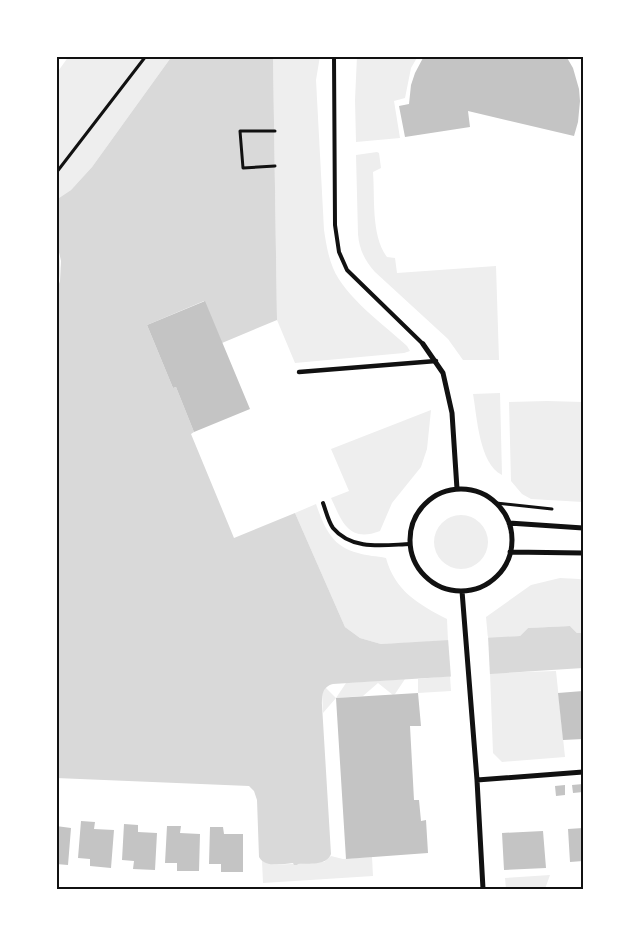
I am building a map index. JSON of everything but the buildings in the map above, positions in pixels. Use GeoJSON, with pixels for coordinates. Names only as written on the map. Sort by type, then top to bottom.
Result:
{"type":"FeatureCollection","features":[{"type":"Feature","properties":{"kind":"street"},"geometry":{"type":"LineString","coordinates":[[423,344],[443,373],[452,413],[457,489]]}},
{"type":"Feature","properties":{"kind":"street"},"geometry":{"type":"LineString","coordinates":[[299,372],[436,361]]}},
{"type":"Feature","properties":{"kind":"street"},"geometry":{"type":"LineString","coordinates":[[457,489],[471,490],[485,495],[496,503],[504,512],[512,533],[510,552],[506,564],[498,575],[475,588],[462,590],[447,589],[433,582],[421,572],[414,559],[410,544],[411,528],[418,513],[428,501],[442,492],[457,489]]}},
{"type":"Feature","properties":{"kind":"street"},"geometry":{"type":"LineString","coordinates":[[509,523],[583,528]]}},
{"type":"Feature","properties":{"kind":"street"},"geometry":{"type":"LineString","coordinates":[[510,552],[583,553]]}},
{"type":"Feature","properties":{"kind":"street"},"geometry":{"type":"LineString","coordinates":[[462,590],[477,780],[483,889]]}},
{"type":"Feature","properties":{"kind":"street"},"geometry":{"type":"LineString","coordinates":[[477,780],[583,772]]}},
{"type":"Feature","properties":{"kind":"lane"},"geometry":{"type":"LineString","coordinates":[[334,56],[335,225],[342,263],[352,278],[423,344]]}},
{"type":"Feature","properties":{"kind":"lane"},"geometry":{"type":"LineString","coordinates":[[322,503],[332,526],[346,540],[369,545],[410,544]]}},
{"type":"Feature","properties":{"kind":"path"},"geometry":{"type":"LineString","coordinates":[[56,173],[146,56]]}},
{"type":"Feature","properties":{"kind":"path"},"geometry":{"type":"LineString","coordinates":[[275,130],[240,131],[243,168],[275,166]]}},
{"type":"Feature","properties":{"kind":"path"},"geometry":{"type":"LineString","coordinates":[[496,503],[557,510]]}},
{"type":"Feature","properties":{"kind":"shaded area"},"geometry":{"type":"Polygon","coordinates":[[[69,56],[172,56],[92,167],[71,190],[56,200],[56,74],[69,56]]]}},
{"type":"Feature","properties":{"kind":"shaded area"},"geometry":{"type":"Polygon","coordinates":[[[172,56],[273,56],[277,320],[222,343],[204,301],[147,325],[173,388],[176,387],[194,432],[191,434],[234,538],[295,513],[345,627],[360,638],[381,644],[520,636],[528,628],[570,626],[577,633],[583,633],[583,668],[329,685],[325,689],[322,705],[331,854],[326,860],[317,863],[274,865],[265,863],[259,857],[257,800],[254,791],[249,786],[56,778],[56,292],[60,281],[61,261],[56,239],[56,200],[71,190],[92,167],[172,56]]]}},
{"type":"Feature","properties":{"kind":"shaded area"},"geometry":{"type":"Polygon","coordinates":[[[273,56],[320,56],[316,80],[324,230],[330,259],[339,279],[355,300],[407,346],[410,351],[295,363],[277,320],[273,56]]]}},
{"type":"Feature","properties":{"kind":"shaded area"},"geometry":{"type":"Polygon","coordinates":[[[357,56],[418,56],[411,68],[405,98],[394,101],[400,138],[356,142],[357,56]]]}},
{"type":"Feature","properties":{"kind":"shaded area"},"geometry":{"type":"Polygon","coordinates":[[[379,153],[381,168],[373,172],[376,228],[378,239],[387,257],[395,258],[397,273],[496,266],[499,360],[463,360],[448,339],[375,272],[365,259],[358,234],[356,155],[379,153]]]}},
{"type":"Feature","properties":{"kind":"shaded area"},"geometry":{"type":"Polygon","coordinates":[[[56,239],[60,259],[60,272],[56,292],[56,239]]]}},
{"type":"Feature","properties":{"kind":"shaded area"},"geometry":{"type":"Polygon","coordinates":[[[500,393],[502,475],[488,461],[480,439],[473,394],[500,393]]]}},
{"type":"Feature","properties":{"kind":"shaded area"},"geometry":{"type":"Polygon","coordinates":[[[509,402],[583,402],[583,502],[531,499],[522,494],[511,481],[509,402]]]}},
{"type":"Feature","properties":{"kind":"shaded area"},"geometry":{"type":"Polygon","coordinates":[[[431,410],[427,449],[421,467],[392,503],[380,531],[361,534],[348,528],[331,498],[349,491],[331,449],[431,410]]]}},
{"type":"Feature","properties":{"kind":"shaded area"},"geometry":{"type":"Polygon","coordinates":[[[316,504],[322,521],[335,541],[349,550],[365,555],[386,558],[395,579],[409,595],[426,608],[447,619],[448,641],[381,644],[360,638],[345,627],[295,513],[316,504]]]}},
{"type":"Feature","properties":{"kind":"shaded area"},"geometry":{"type":"Polygon","coordinates":[[[456,515],[466,515],[476,519],[484,527],[488,542],[484,557],[476,565],[466,569],[456,569],[446,565],[438,557],[434,547],[434,537],[438,527],[446,519],[456,515]]]}},
{"type":"Feature","properties":{"kind":"shaded area"},"geometry":{"type":"Polygon","coordinates":[[[560,578],[583,580],[583,633],[577,633],[570,626],[528,628],[520,636],[488,639],[486,617],[531,585],[560,578]]]}},
{"type":"Feature","properties":{"kind":"shaded area"},"geometry":{"type":"Polygon","coordinates":[[[556,671],[565,757],[502,762],[493,753],[490,673],[556,671]]]}},
{"type":"Feature","properties":{"kind":"shaded area"},"geometry":{"type":"Polygon","coordinates":[[[450,676],[451,691],[418,693],[418,679],[450,676]]]}},
{"type":"Feature","properties":{"kind":"shaded area"},"geometry":{"type":"Polygon","coordinates":[[[405,679],[393,695],[378,683],[363,696],[336,698],[346,683],[405,679]]]}},
{"type":"Feature","properties":{"kind":"shaded area"},"geometry":{"type":"Polygon","coordinates":[[[325,687],[336,698],[323,713],[322,693],[325,687]]]}},
{"type":"Feature","properties":{"kind":"shaded area"},"geometry":{"type":"Polygon","coordinates":[[[331,856],[343,859],[372,857],[373,876],[263,883],[262,861],[274,865],[324,862],[331,856]]]}},
{"type":"Feature","properties":{"kind":"shaded area"},"geometry":{"type":"Polygon","coordinates":[[[550,875],[545,889],[506,889],[505,878],[550,875]]]}},
{"type":"Feature","properties":{"kind":"pier"},"geometry":{"type":"Polygon","coordinates":[[[488,636],[490,676],[451,678],[448,638],[488,636]]]}}]}
